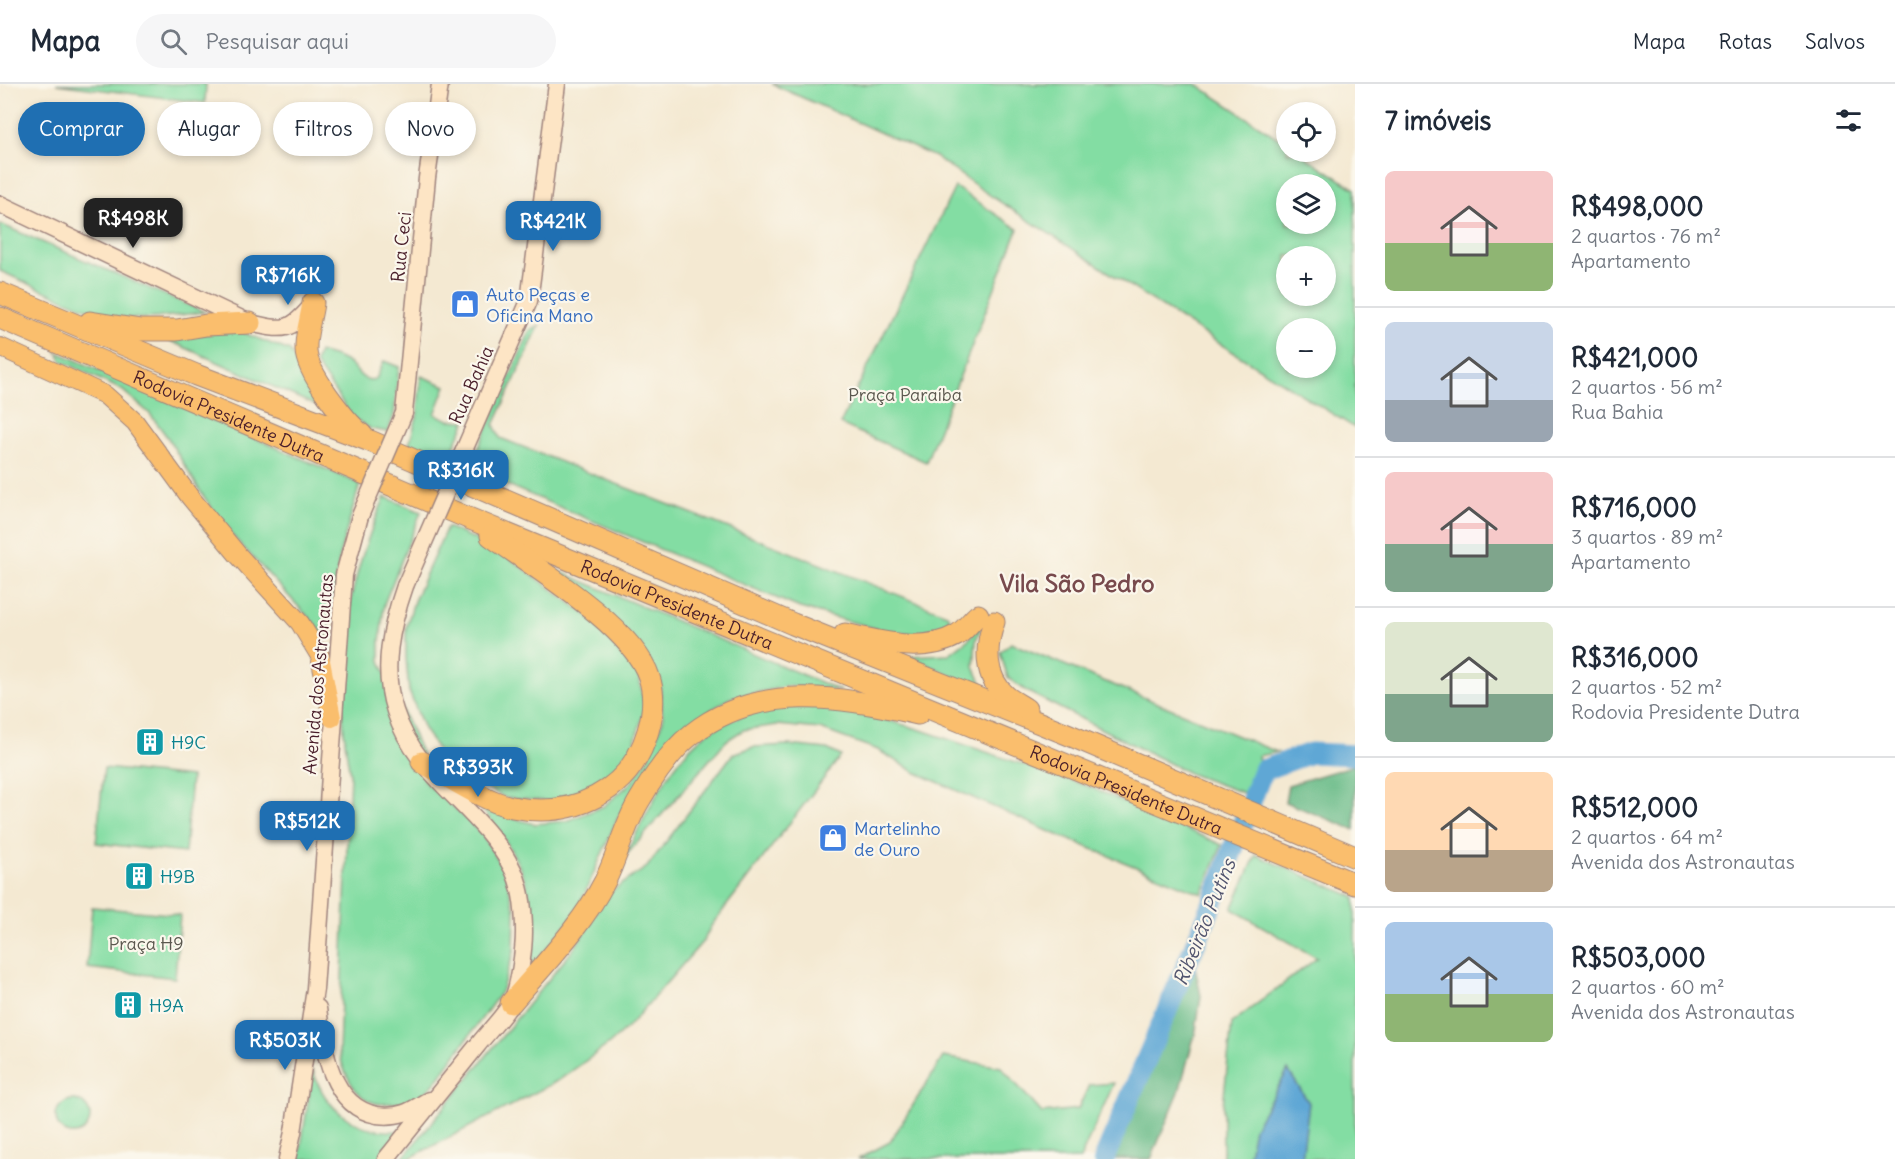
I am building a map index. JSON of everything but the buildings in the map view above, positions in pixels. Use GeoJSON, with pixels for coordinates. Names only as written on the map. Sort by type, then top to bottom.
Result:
{"type":"FeatureCollection","features":[{"type":"Feature","properties":{"kind":"highway","name":"Rodovia Presidente Dutra"},"geometry":{"type":"LineString","coordinates":[[0,293],[196,375],[370,441],[793,624],[1067,734],[1355,856]]}},
{"type":"Feature","properties":{"kind":"highway"},"geometry":{"type":"LineString","coordinates":[[314,303],[306,351],[322,389],[354,429],[370,441]]}},
{"type":"Feature","properties":{"kind":"highway","name":"Rodovia Presidente Dutra"},"geometry":{"type":"LineString","coordinates":[[0,318],[461,515],[1355,884]]}},
{"type":"Feature","properties":{"kind":"highway"},"geometry":{"type":"LineString","coordinates":[[66,320],[141,330],[177,330],[206,325],[260,326]]}},
{"type":"Feature","properties":{"kind":"highway"},"geometry":{"type":"LineString","coordinates":[[422,762],[508,807],[551,810],[576,806],[595,798],[625,775],[639,755],[652,717],[653,700],[649,677],[636,654],[596,610],[461,515]]}},
{"type":"Feature","properties":{"kind":"highway"},"geometry":{"type":"LineString","coordinates":[[793,624],[879,642],[910,645],[937,643],[986,619],[989,636],[988,658],[993,681],[1006,696],[1067,734]]}},
{"type":"Feature","properties":{"kind":"highway"},"geometry":{"type":"LineString","coordinates":[[511,1003],[572,933],[605,881],[638,803],[666,760],[691,734],[718,717],[742,705],[784,698],[812,698],[880,705],[983,730]]}},
{"type":"Feature","properties":{"kind":"main road","name":"Rua Ceci"},"geometry":{"type":"LineString","coordinates":[[360,516],[404,413],[427,178],[440,84]]}},
{"type":"Feature","properties":{"kind":"main road","name":"Rua Bahia"},"geometry":{"type":"LineString","coordinates":[[422,762],[407,740],[394,710],[389,680],[390,638],[393,621],[405,586],[529,301],[557,84]]}},
{"type":"Feature","properties":{"kind":"main road"},"geometry":{"type":"LineString","coordinates":[[0,204],[260,326],[293,326],[314,303]]}},
{"type":"Feature","properties":{"kind":"main road"},"geometry":{"type":"LineString","coordinates":[[0,347],[105,395],[135,422],[190,497],[238,555],[300,623],[320,656],[332,718]]}},
{"type":"Feature","properties":{"kind":"main road","name":"Avenida dos Astronautas"},"geometry":{"type":"LineString","coordinates":[[286,1159],[293,1132],[315,989],[332,718],[344,575],[360,516]]}},
{"type":"Feature","properties":{"kind":"main road"},"geometry":{"type":"LineString","coordinates":[[386,1159],[511,1003],[524,951],[524,908],[512,867],[489,832],[422,762]]}},
{"type":"Feature","properties":{"kind":"main road"},"geometry":{"type":"LineString","coordinates":[[315,989],[329,1066],[337,1084],[350,1101],[367,1113],[386,1116],[404,1114],[436,1096]]}},
{"type":"Feature","properties":{"kind":"green space"},"geometry":{"type":"Polygon","coordinates":[[[56,84],[206,84],[205,102],[56,84]]]}},
{"type":"Feature","properties":{"kind":"green space"},"geometry":{"type":"Polygon","coordinates":[[[772,84],[1196,84],[1276,137],[1276,162],[1313,162],[1332,174],[1276,174],[1276,234],[1336,234],[1336,177],[1355,189],[1355,428],[1201,332],[991,196],[935,157],[772,84]]]}},
{"type":"Feature","properties":{"kind":"green space","name":"Praça Paraíba"},"geometry":{"type":"Polygon","coordinates":[[[955,187],[1018,229],[926,462],[840,424],[955,187]]]}},
{"type":"Feature","properties":{"kind":"green space"},"geometry":{"type":"Polygon","coordinates":[[[0,224],[205,312],[156,318],[126,318],[96,311],[62,299],[0,271],[0,224]]]}},
{"type":"Feature","properties":{"kind":"green space"},"geometry":{"type":"Polygon","coordinates":[[[539,326],[494,425],[500,438],[947,614],[952,623],[945,632],[927,635],[885,631],[800,608],[469,469],[530,331],[539,326]]]}},
{"type":"Feature","properties":{"kind":"green space"},"geometry":{"type":"Polygon","coordinates":[[[239,331],[290,351],[319,407],[161,337],[239,331]]]}},
{"type":"Feature","properties":{"kind":"green space"},"geometry":{"type":"Polygon","coordinates":[[[57,352],[360,484],[340,553],[327,637],[228,531],[150,414],[122,390],[62,361],[57,352]]]}},
{"type":"Feature","properties":{"kind":"green space"},"geometry":{"type":"Polygon","coordinates":[[[319,352],[345,361],[363,378],[371,380],[376,379],[384,361],[399,367],[394,415],[388,432],[371,429],[353,418],[315,363],[319,352]]]}},
{"type":"Feature","properties":{"kind":"green space"},"geometry":{"type":"Polygon","coordinates":[[[421,376],[446,386],[435,414],[449,420],[466,421],[446,463],[409,444],[417,417],[421,376]]]}},
{"type":"Feature","properties":{"kind":"green space"},"geometry":{"type":"Polygon","coordinates":[[[385,497],[421,512],[384,604],[380,661],[440,794],[482,834],[504,870],[515,910],[514,952],[501,992],[430,1088],[411,1100],[377,1104],[355,1089],[343,1067],[339,1052],[350,774],[342,702],[342,667],[351,599],[371,531],[385,497]]]}},
{"type":"Feature","properties":{"kind":"green space"},"geometry":{"type":"Polygon","coordinates":[[[447,527],[497,549],[599,624],[639,676],[645,709],[628,763],[575,803],[506,798],[474,782],[443,758],[424,729],[409,691],[406,628],[414,601],[447,527]]]}},
{"type":"Feature","properties":{"kind":"green space"},"geometry":{"type":"Polygon","coordinates":[[[549,567],[841,691],[789,686],[730,698],[700,717],[653,765],[619,815],[577,911],[530,970],[532,923],[526,884],[509,847],[482,809],[534,824],[567,821],[604,806],[631,783],[648,759],[663,720],[660,684],[549,567]]]}},
{"type":"Feature","properties":{"kind":"green space"},"geometry":{"type":"Polygon","coordinates":[[[985,617],[976,640],[974,667],[985,691],[909,656],[949,654],[970,638],[985,617]]]}},
{"type":"Feature","properties":{"kind":"green space"},"geometry":{"type":"Polygon","coordinates":[[[1011,643],[1277,752],[1258,756],[1260,767],[1249,795],[1191,774],[1028,692],[1008,678],[1000,652],[1011,643]]]}},
{"type":"Feature","properties":{"kind":"green space"},"geometry":{"type":"Polygon","coordinates":[[[767,706],[837,706],[918,729],[1090,787],[1222,845],[1202,894],[1048,831],[915,772],[878,750],[820,729],[777,725],[743,730],[726,741],[623,859],[660,788],[671,771],[697,741],[732,720],[767,706]]]}},
{"type":"Feature","properties":{"kind":"green space"},"geometry":{"type":"Polygon","coordinates":[[[788,745],[827,749],[841,756],[711,926],[704,940],[628,1027],[609,1044],[559,1080],[408,1159],[402,1159],[576,946],[606,895],[647,867],[733,754],[753,747],[788,745]]]}},
{"type":"Feature","properties":{"kind":"green space"},"geometry":{"type":"Polygon","coordinates":[[[1355,765],[1355,830],[1285,802],[1288,785],[1355,765]]]}},
{"type":"Feature","properties":{"kind":"green space"},"geometry":{"type":"Polygon","coordinates":[[[104,768],[191,777],[185,853],[96,843],[104,768]]]}},
{"type":"Feature","properties":{"kind":"green space"},"geometry":{"type":"Polygon","coordinates":[[[1256,855],[1355,897],[1355,1159],[1223,1159],[1223,1105],[1232,1023],[1317,958],[1232,909],[1256,855]]]}},
{"type":"Feature","properties":{"kind":"green space","name":"Praça H9"},"geometry":{"type":"Polygon","coordinates":[[[92,907],[180,915],[175,978],[87,968],[92,907]]]}},
{"type":"Feature","properties":{"kind":"green space"},"geometry":{"type":"Polygon","coordinates":[[[1192,951],[1201,996],[1196,1030],[1179,1092],[1151,1159],[1104,1159],[1192,951]]]}},
{"type":"Feature","properties":{"kind":"green space"},"geometry":{"type":"Polygon","coordinates":[[[943,1057],[1001,1067],[1042,1113],[1078,1109],[1089,1085],[1114,1083],[1080,1159],[858,1159],[890,1142],[943,1057]]]}},
{"type":"Feature","properties":{"kind":"green space"},"geometry":{"type":"Polygon","coordinates":[[[313,1070],[318,1085],[326,1097],[345,1117],[371,1128],[401,1131],[378,1159],[299,1159],[313,1070]]]}},
{"type":"Feature","properties":{"kind":"green space"},"geometry":{"type":"Polygon","coordinates":[[[73,1100],[85,1105],[90,1117],[85,1129],[73,1134],[61,1129],[56,1117],[61,1105],[73,1100]]]}},
{"type":"Feature","properties":{"kind":"water"},"geometry":{"type":"Polygon","coordinates":[[[1288,1070],[1309,1103],[1302,1159],[1248,1159],[1254,1128],[1288,1070]]]}},
{"type":"Feature","properties":{"kind":"waterway","name":"Ribeirão Putins"},"geometry":{"type":"LineString","coordinates":[[1104,1159],[1211,907],[1263,770],[1311,753],[1355,755]]}},
{"type":"Feature","properties":{"kind":"place","name":"Auto Peças e Oficina Mano"},"geometry":{"type":"Point","coordinates":[465,304]}},
{"type":"Feature","properties":{"kind":"place","name":"H9C"},"geometry":{"type":"Point","coordinates":[150,742]}},
{"type":"Feature","properties":{"kind":"place","name":"Martelinho de Ouro"},"geometry":{"type":"Point","coordinates":[833,838]}},
{"type":"Feature","properties":{"kind":"place","name":"H9B"},"geometry":{"type":"Point","coordinates":[139,876]}},
{"type":"Feature","properties":{"kind":"place","name":"H9A"},"geometry":{"type":"Point","coordinates":[128,1005]}},
{"type":"Feature","properties":{"kind":"district","name":"Vila São Pedro"},"geometry":{"type":"Point","coordinates":[1077,583]}}]}
